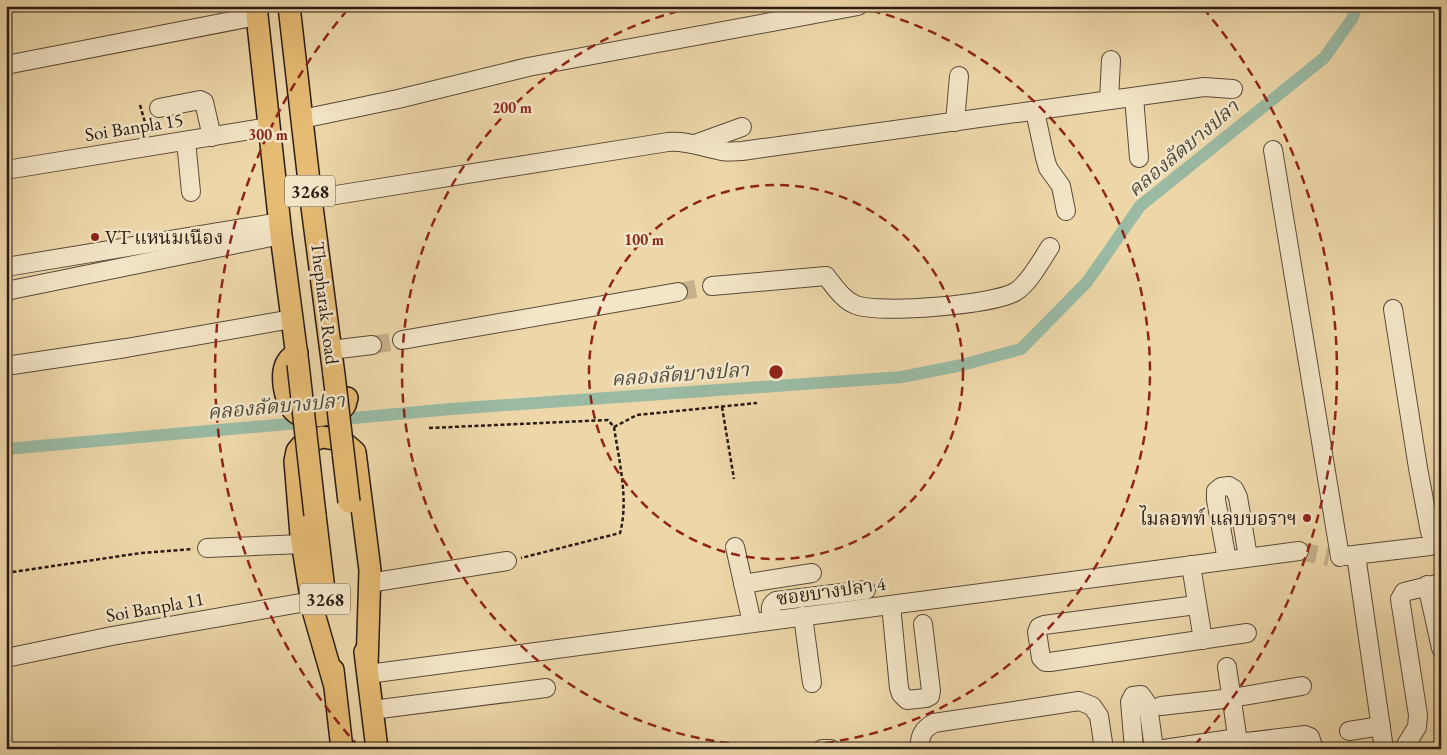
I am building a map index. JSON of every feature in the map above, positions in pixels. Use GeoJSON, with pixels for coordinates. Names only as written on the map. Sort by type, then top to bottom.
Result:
{"type":"FeatureCollection","features":[{"type":"Feature","properties":{"kind":"main road","name":"Thepharak Road"},"geometry":{"type":"LineString","coordinates":[[289,6],[311,199],[333,362],[377,749]]}},
{"type":"Feature","properties":{"kind":"main road","name":"Thepharak Road"},"geometry":{"type":"LineString","coordinates":[[256,11],[342,749]]}},
{"type":"Feature","properties":{"kind":"main road"},"geometry":{"type":"LineString","coordinates":[[297,358],[288,361],[284,370],[284,380],[287,401],[293,410],[303,416],[337,412],[346,405],[347,395],[344,374],[342,369],[333,362]]}},
{"type":"Feature","properties":{"kind":"main road"},"geometry":{"type":"LineString","coordinates":[[334,683],[312,601],[302,544],[295,461],[297,451],[303,444],[322,437],[341,440],[355,452],[370,570],[367,670]]}},
{"type":"Feature","properties":{"kind":"street"},"geometry":{"type":"LineString","coordinates":[[302,119],[398,99],[528,67],[858,6]]}},
{"type":"Feature","properties":{"kind":"street"},"geometry":{"type":"LineString","coordinates":[[6,64],[256,11]]}},
{"type":"Feature","properties":{"kind":"street"},"geometry":{"type":"LineString","coordinates":[[1109,100],[1111,60]]}},
{"type":"Feature","properties":{"kind":"street"},"geometry":{"type":"LineString","coordinates":[[955,122],[959,76]]}},
{"type":"Feature","properties":{"kind":"street"},"geometry":{"type":"LineString","coordinates":[[311,199],[678,141],[724,151],[742,151],[1204,87],[1233,89]]}},
{"type":"Feature","properties":{"kind":"street"},"geometry":{"type":"LineString","coordinates":[[1134,97],[1138,158]]}},
{"type":"Feature","properties":{"kind":"street"},"geometry":{"type":"LineString","coordinates":[[159,108],[200,100],[204,102],[212,137]]}},
{"type":"Feature","properties":{"kind":"street"},"geometry":{"type":"LineString","coordinates":[[1035,111],[1048,168],[1061,186],[1066,211]]}},
{"type":"Feature","properties":{"kind":"street","name":"Soi Banpla 15"},"geometry":{"type":"LineString","coordinates":[[6,170],[270,127]]}},
{"type":"Feature","properties":{"kind":"street"},"geometry":{"type":"LineString","coordinates":[[695,144],[742,127]]}},
{"type":"Feature","properties":{"kind":"street"},"geometry":{"type":"LineString","coordinates":[[186,141],[191,192]]}},
{"type":"Feature","properties":{"kind":"street"},"geometry":{"type":"LineString","coordinates":[[1273,150],[1342,556],[1383,739]]}},
{"type":"Feature","properties":{"kind":"street"},"geometry":{"type":"LineString","coordinates":[[6,267],[281,229]]}},
{"type":"Feature","properties":{"kind":"street"},"geometry":{"type":"LineString","coordinates":[[6,291],[281,229]]}},
{"type":"Feature","properties":{"kind":"street"},"geometry":{"type":"LineString","coordinates":[[712,286],[826,276],[842,295],[854,304],[884,308],[939,307],[996,298],[1018,290],[1031,275],[1050,246]]}},
{"type":"Feature","properties":{"kind":"street"},"geometry":{"type":"LineString","coordinates":[[402,340],[678,292]]}},
{"type":"Feature","properties":{"kind":"street"},"geometry":{"type":"LineString","coordinates":[[1342,556],[1435,542],[1418,468],[1393,309]]}},
{"type":"Feature","properties":{"kind":"street"},"geometry":{"type":"LineString","coordinates":[[6,366],[126,348],[292,319]]}},
{"type":"Feature","properties":{"kind":"street"},"geometry":{"type":"LineString","coordinates":[[333,362],[372,344]]}},
{"type":"Feature","properties":{"kind":"street"},"geometry":{"type":"LineString","coordinates":[[1227,560],[1216,500],[1216,491],[1220,487],[1229,486],[1234,489],[1238,498],[1248,557]]}},
{"type":"Feature","properties":{"kind":"street"},"geometry":{"type":"LineString","coordinates":[[207,548],[302,544]]}},
{"type":"Feature","properties":{"kind":"street"},"geometry":{"type":"LineString","coordinates":[[735,547],[752,623]]}},
{"type":"Feature","properties":{"kind":"street","name":"ซอยบางปลา 4"},"geometry":{"type":"LineString","coordinates":[[367,670],[752,623],[1299,551]]}},
{"type":"Feature","properties":{"kind":"street"},"geometry":{"type":"LineString","coordinates":[[369,583],[507,561]]}},
{"type":"Feature","properties":{"kind":"street"},"geometry":{"type":"LineString","coordinates":[[1191,565],[1203,640]]}},
{"type":"Feature","properties":{"kind":"street"},"geometry":{"type":"LineString","coordinates":[[743,584],[812,573]]}},
{"type":"Feature","properties":{"kind":"street"},"geometry":{"type":"LineString","coordinates":[[1349,731],[1407,747],[1417,727],[1418,715],[1400,599],[1404,592],[1434,584],[1441,648]]}},
{"type":"Feature","properties":{"kind":"street"},"geometry":{"type":"LineString","coordinates":[[773,620],[770,607],[776,601],[866,590]]}},
{"type":"Feature","properties":{"kind":"street","name":"Soi Banpla 11"},"geometry":{"type":"LineString","coordinates":[[6,658],[112,636],[312,601]]}},
{"type":"Feature","properties":{"kind":"street"},"geometry":{"type":"LineString","coordinates":[[891,605],[899,688],[901,694],[908,700],[926,698],[930,696],[931,691],[923,624]]}},
{"type":"Feature","properties":{"kind":"street"},"geometry":{"type":"LineString","coordinates":[[1196,605],[1044,625],[1039,627],[1036,632],[1040,658],[1045,662],[1050,662],[1247,633]]}},
{"type":"Feature","properties":{"kind":"street"},"geometry":{"type":"LineString","coordinates":[[803,616],[812,683]]}},
{"type":"Feature","properties":{"kind":"street"},"geometry":{"type":"LineString","coordinates":[[1227,667],[1238,743]]}},
{"type":"Feature","properties":{"kind":"street"},"geometry":{"type":"LineString","coordinates":[[1161,706],[1232,698],[1302,686]]}},
{"type":"Feature","properties":{"kind":"street"},"geometry":{"type":"LineString","coordinates":[[372,710],[546,688]]}},
{"type":"Feature","properties":{"kind":"street"},"geometry":{"type":"LineString","coordinates":[[1134,749],[1130,702],[1134,696],[1141,695],[1148,705],[1154,749]]}},
{"type":"Feature","properties":{"kind":"street"},"geometry":{"type":"LineString","coordinates":[[920,749],[921,734],[934,723],[1079,701],[1092,706],[1098,716],[1104,749]]}},
{"type":"Feature","properties":{"kind":"street"},"geometry":{"type":"LineString","coordinates":[[1164,749],[1304,735],[1310,737],[1314,749]]}},
{"type":"Feature","properties":{"kind":"street"},"geometry":{"type":"LineString","coordinates":[[822,749],[831,749]]}},
{"type":"Feature","properties":{"kind":"path"},"geometry":{"type":"LineString","coordinates":[[140,105],[152,146]]}},
{"type":"Feature","properties":{"kind":"path"},"geometry":{"type":"LineString","coordinates":[[614,427],[637,415],[757,403]]}},
{"type":"Feature","properties":{"kind":"path"},"geometry":{"type":"LineString","coordinates":[[722,407],[734,479]]}},
{"type":"Feature","properties":{"kind":"path"},"geometry":{"type":"LineString","coordinates":[[429,428],[608,420],[614,427],[623,495],[623,524],[620,533],[507,561]]}},
{"type":"Feature","properties":{"kind":"path"},"geometry":{"type":"LineString","coordinates":[[6,572],[141,553],[207,548]]}},
{"type":"Feature","properties":{"kind":"waterway","name":"คลองลัดบางปลา"},"geometry":{"type":"LineString","coordinates":[[332,420],[451,409],[902,377],[962,365],[1021,349],[1087,282],[1140,206],[1324,58],[1352,19],[1357,6]]}},
{"type":"Feature","properties":{"kind":"waterway","name":"คลองลัดบางปลา"},"geometry":{"type":"LineString","coordinates":[[6,449],[310,422]]}},
{"type":"Feature","properties":{"kind":"tunnel"},"geometry":{"type":"LineString","coordinates":[[678,292],[712,286]]}},
{"type":"Feature","properties":{"kind":"tunnel"},"geometry":{"type":"LineString","coordinates":[[372,345],[402,340]]}},
{"type":"Feature","properties":{"kind":"tunnel"},"geometry":{"type":"LineString","coordinates":[[1299,551],[1329,557]]}},
{"type":"Feature","properties":{"kind":"place","name":"VT แหนมเนือง"},"geometry":{"type":"Point","coordinates":[95,237]}},
{"type":"Feature","properties":{"kind":"place","name":"ไมลอทท์ แลบบอราฯ"},"geometry":{"type":"Point","coordinates":[1307,518]}}]}
